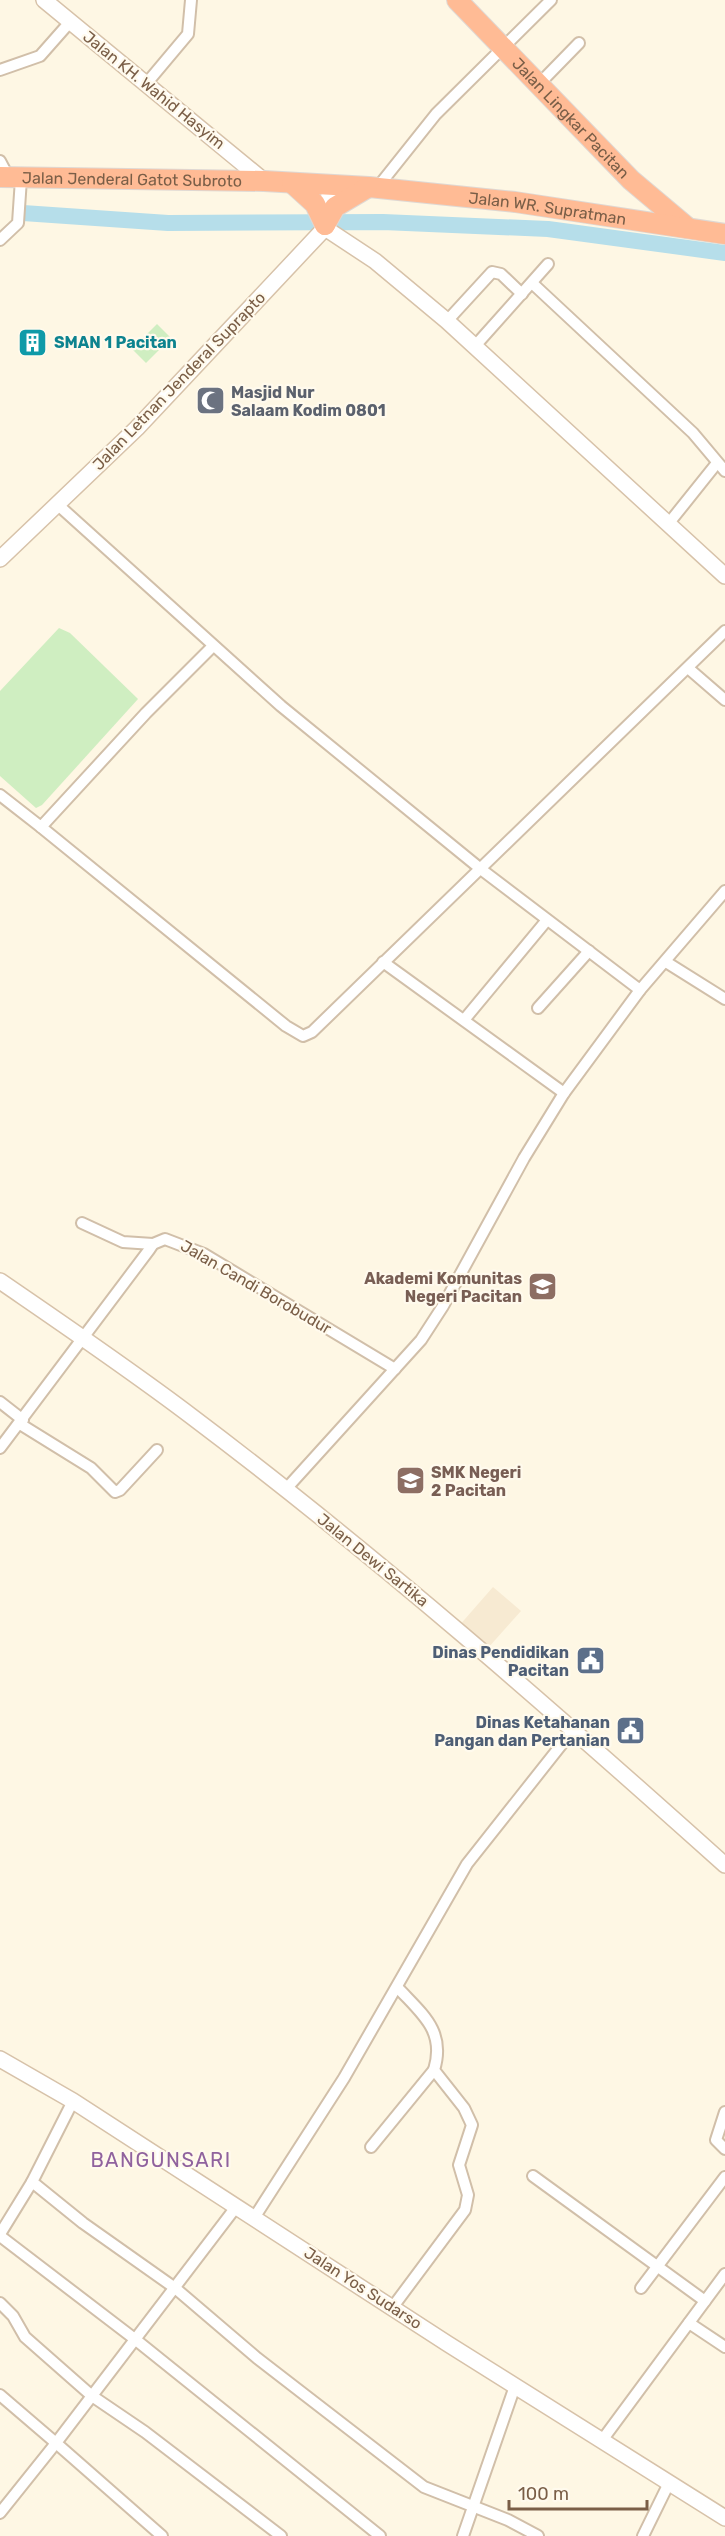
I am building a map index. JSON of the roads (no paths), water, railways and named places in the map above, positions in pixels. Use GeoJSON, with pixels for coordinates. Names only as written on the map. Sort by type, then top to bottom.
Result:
{"type":"FeatureCollection","features":[{"type":"Feature","properties":{"kind":"highway","name":"Jalan Lingkar Pacitan"},"geometry":{"type":"LineString","coordinates":[[457,0],[540,83],[640,189],[689,229]]}},
{"type":"Feature","properties":{"kind":"highway","name":"Jalan Jenderal Gatot Subroto"},"geometry":{"type":"LineString","coordinates":[[10,179],[264,181],[330,186]]}},
{"type":"Feature","properties":{"kind":"highway"},"geometry":{"type":"LineString","coordinates":[[292,183],[315,204],[325,222],[339,203],[373,187]]}},
{"type":"Feature","properties":{"kind":"highway","name":"Jalan WR. Supratman"},"geometry":{"type":"LineString","coordinates":[[330,186],[373,187],[515,202],[725,234]]}},
{"type":"Feature","properties":{"kind":"highway"},"geometry":{"type":"LineString","coordinates":[[623,219],[640,189]]}},
{"type":"Feature","properties":{"kind":"street","name":"Jalan KH. Wahid Hasyim"},"geometry":{"type":"LineString","coordinates":[[44,0],[264,181]]}},
{"type":"Feature","properties":{"kind":"street"},"geometry":{"type":"LineString","coordinates":[[146,84],[188,34],[190,0]]}},
{"type":"Feature","properties":{"kind":"street"},"geometry":{"type":"LineString","coordinates":[[373,187],[436,114],[551,0]]}},
{"type":"Feature","properties":{"kind":"street"},"geometry":{"type":"LineString","coordinates":[[0,70],[40,56],[70,22]]}},
{"type":"Feature","properties":{"kind":"street"},"geometry":{"type":"LineString","coordinates":[[540,83],[579,43]]}},
{"type":"Feature","properties":{"kind":"street"},"geometry":{"type":"LineString","coordinates":[[213,181],[240,161]]}},
{"type":"Feature","properties":{"kind":"street"},"geometry":{"type":"LineString","coordinates":[[0,240],[19,220],[10,179]]}},
{"type":"Feature","properties":{"kind":"street"},"geometry":{"type":"LineString","coordinates":[[330,186],[325,222],[447,321],[725,576]]}},
{"type":"Feature","properties":{"kind":"street","name":"Jalan Letnan Jenderal Suprapto"},"geometry":{"type":"LineString","coordinates":[[3,550],[57,504],[137,428],[325,222]]}},
{"type":"Feature","properties":{"kind":"street"},"geometry":{"type":"LineString","coordinates":[[475,346],[548,264]]}},
{"type":"Feature","properties":{"kind":"street"},"geometry":{"type":"LineString","coordinates":[[447,321],[492,273],[501,274],[522,294]]}},
{"type":"Feature","properties":{"kind":"street"},"geometry":{"type":"LineString","coordinates":[[532,283],[693,433],[721,467],[669,523]]}},
{"type":"Feature","properties":{"kind":"street"},"geometry":{"type":"LineString","coordinates":[[57,504],[290,714],[482,870],[640,990]]}},
{"type":"Feature","properties":{"kind":"street"},"geometry":{"type":"LineString","coordinates":[[0,795],[286,1026],[303,1036],[312,1032],[382,962],[482,870],[725,631]]}},
{"type":"Feature","properties":{"kind":"street"},"geometry":{"type":"LineString","coordinates":[[41,827],[146,713],[213,646]]}},
{"type":"Feature","properties":{"kind":"street"},"geometry":{"type":"LineString","coordinates":[[688,668],[725,700]]}},
{"type":"Feature","properties":{"kind":"street"},"geometry":{"type":"LineString","coordinates":[[286,1489],[421,1340],[443,1306],[524,1158],[564,1093],[640,990],[725,891]]}},
{"type":"Feature","properties":{"kind":"street"},"geometry":{"type":"LineString","coordinates":[[464,1020],[547,920]]}},
{"type":"Feature","properties":{"kind":"street"},"geometry":{"type":"LineString","coordinates":[[538,1008],[589,951]]}},
{"type":"Feature","properties":{"kind":"street"},"geometry":{"type":"LineString","coordinates":[[382,962],[564,1093]]}},
{"type":"Feature","properties":{"kind":"street"},"geometry":{"type":"LineString","coordinates":[[666,962],[725,999]]}},
{"type":"Feature","properties":{"kind":"street","name":"Jalan Candi Borobudur"},"geometry":{"type":"LineString","coordinates":[[82,1222],[123,1242],[153,1244],[165,1239],[204,1254],[395,1369]]}},
{"type":"Feature","properties":{"kind":"street"},"geometry":{"type":"LineString","coordinates":[[0,1448],[22,1422],[153,1244]]}},
{"type":"Feature","properties":{"kind":"street","name":"Jalan Dewi Sartika"},"geometry":{"type":"LineString","coordinates":[[0,1281],[84,1338],[286,1489],[445,1620],[725,1865]]}},
{"type":"Feature","properties":{"kind":"street"},"geometry":{"type":"LineString","coordinates":[[0,1402],[22,1422],[82,1462],[115,1492],[120,1490],[157,1450]]}},
{"type":"Feature","properties":{"kind":"street"},"geometry":{"type":"LineString","coordinates":[[254,2218],[399,1988],[433,1919],[467,1864],[573,1730]]}},
{"type":"Feature","properties":{"kind":"street"},"geometry":{"type":"LineString","coordinates":[[371,2147],[434,2070],[438,2049],[434,2030],[399,1988]]}},
{"type":"Feature","properties":{"kind":"street","name":"Jalan Yos Sudarso"},"geometry":{"type":"LineString","coordinates":[[0,2059],[73,2101],[392,2308],[725,2518]]}},
{"type":"Feature","properties":{"kind":"street"},"geometry":{"type":"LineString","coordinates":[[392,2308],[458,2222],[468,2203],[468,2195],[459,2165],[471,2125],[464,2108],[434,2070]]}},
{"type":"Feature","properties":{"kind":"street"},"geometry":{"type":"LineString","coordinates":[[73,2101],[32,2182],[0,2235],[380,2536]]}},
{"type":"Feature","properties":{"kind":"street"},"geometry":{"type":"LineString","coordinates":[[725,2112],[716,2140],[725,2149]]}},
{"type":"Feature","properties":{"kind":"street"},"geometry":{"type":"LineString","coordinates":[[533,2176],[705,2301]]}},
{"type":"Feature","properties":{"kind":"street"},"geometry":{"type":"LineString","coordinates":[[641,2288],[725,2177]]}},
{"type":"Feature","properties":{"kind":"street"},"geometry":{"type":"LineString","coordinates":[[32,2182],[83,2223],[175,2288],[257,2358],[414,2480],[433,2492],[508,2520],[538,2536]]}},
{"type":"Feature","properties":{"kind":"street"},"geometry":{"type":"LineString","coordinates":[[0,2513],[236,2207]]}},
{"type":"Feature","properties":{"kind":"street"},"geometry":{"type":"LineString","coordinates":[[603,2439],[725,2274]]}},
{"type":"Feature","properties":{"kind":"street"},"geometry":{"type":"LineString","coordinates":[[0,2303],[13,2316],[25,2337],[92,2396],[145,2432],[281,2536]]}},
{"type":"Feature","properties":{"kind":"street"},"geometry":{"type":"LineString","coordinates":[[689,2323],[725,2347]]}},
{"type":"Feature","properties":{"kind":"street"},"geometry":{"type":"LineString","coordinates":[[463,2536],[515,2386]]}},
{"type":"Feature","properties":{"kind":"street"},"geometry":{"type":"LineString","coordinates":[[0,2395],[162,2536]]}},
{"type":"Feature","properties":{"kind":"street"},"geometry":{"type":"LineString","coordinates":[[643,2536],[669,2482]]}},
{"type":"Feature","properties":{"kind":"waterway"},"geometry":{"type":"LineString","coordinates":[[23,213],[168,223],[383,222],[548,229],[725,253]]}},
{"type":"Feature","properties":{"kind":"place","name":"SMAN 1 Pacitan"},"geometry":{"type":"Point","coordinates":[33,342]}},
{"type":"Feature","properties":{"kind":"place","name":"Masjid Nur Salaam Kodim 0801"},"geometry":{"type":"Point","coordinates":[210,401]}},
{"type":"Feature","properties":{"kind":"place","name":"Akademi Komunitas Negeri Pacitan"},"geometry":{"type":"Point","coordinates":[543,1287]}},
{"type":"Feature","properties":{"kind":"place","name":"SMK Negeri 2 Pacitan"},"geometry":{"type":"Point","coordinates":[410,1481]}},
{"type":"Feature","properties":{"kind":"place","name":"Dinas Pendidikan Pacitan"},"geometry":{"type":"Point","coordinates":[590,1661]}},
{"type":"Feature","properties":{"kind":"place","name":"Dinas Ketahanan Pangan dan Pertanian"},"geometry":{"type":"Point","coordinates":[631,1731]}},
{"type":"Feature","properties":{"kind":"district","name":"BANGUNSARI"},"geometry":{"type":"Point","coordinates":[161,2160]}}]}
